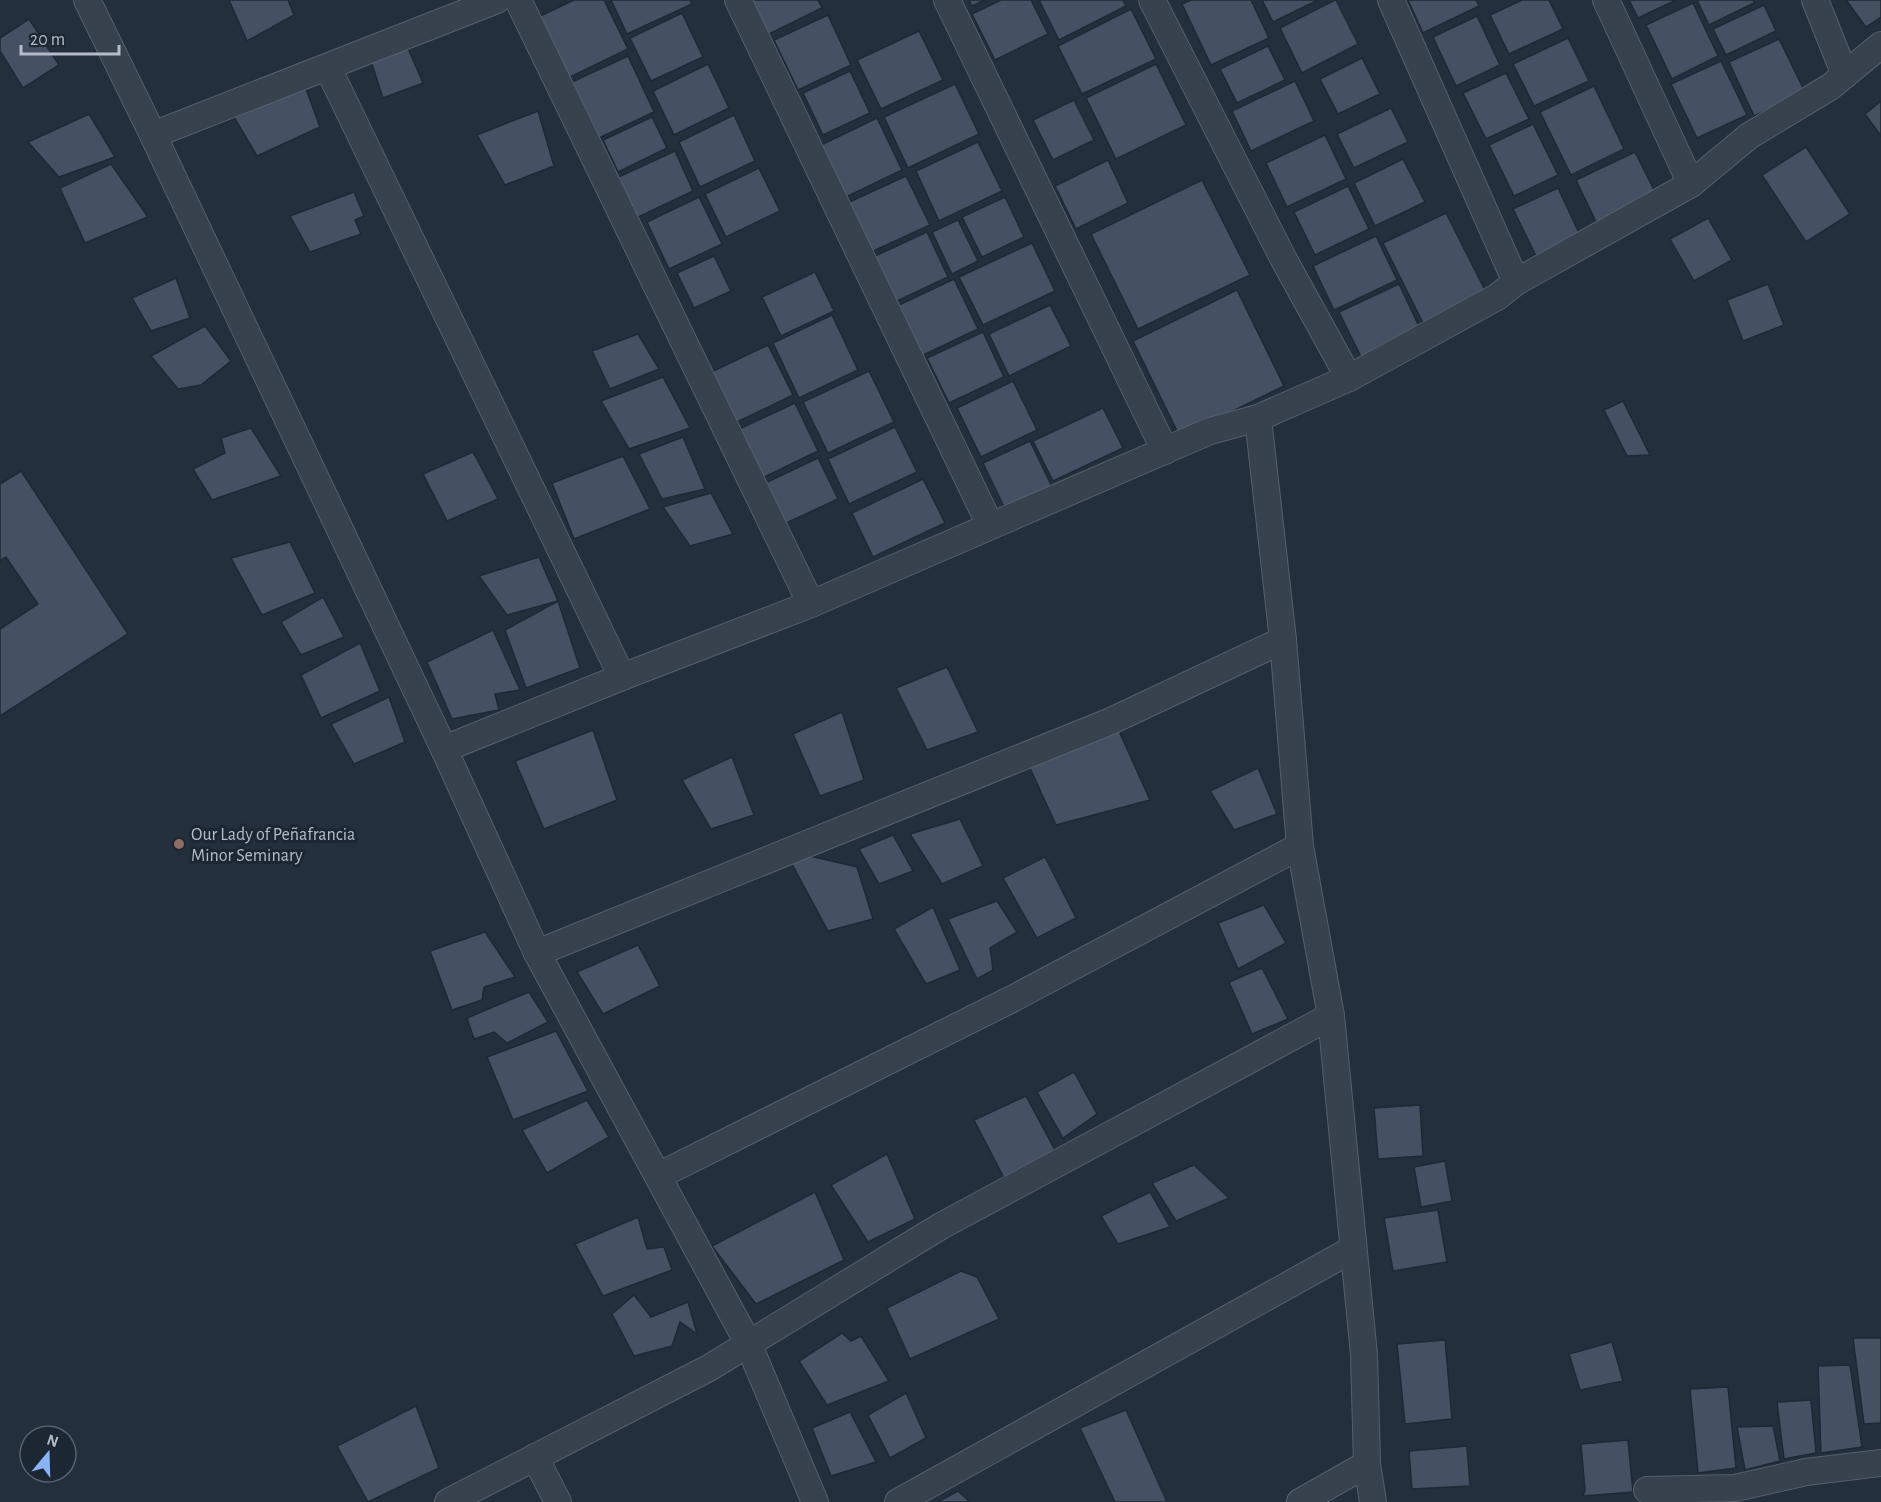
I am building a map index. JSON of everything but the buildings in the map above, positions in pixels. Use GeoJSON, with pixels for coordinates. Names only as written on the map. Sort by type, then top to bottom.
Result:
{"type":"FeatureCollection","features":[{"type":"Feature","properties":{"kind":"street"},"geometry":{"type":"LineString","coordinates":[[87,0],[444,749],[537,953],[748,1343],[816,1502]]}},
{"type":"Feature","properties":{"kind":"street"},"geometry":{"type":"LineString","coordinates":[[153,135],[497,0]]}},
{"type":"Feature","properties":{"kind":"street"},"geometry":{"type":"LineString","coordinates":[[518,0],[811,604]]}},
{"type":"Feature","properties":{"kind":"street"},"geometry":{"type":"LineString","coordinates":[[738,0],[990,525]]}},
{"type":"Feature","properties":{"kind":"street"},"geometry":{"type":"LineString","coordinates":[[947,0],[1165,452]]}},
{"type":"Feature","properties":{"kind":"street"},"geometry":{"type":"LineString","coordinates":[[1152,0],[1283,258],[1349,378]]}},
{"type":"Feature","properties":{"kind":"street"},"geometry":{"type":"LineString","coordinates":[[1391,0],[1516,282]]}},
{"type":"Feature","properties":{"kind":"street"},"geometry":{"type":"LineString","coordinates":[[1606,0],[1691,184]]}},
{"type":"Feature","properties":{"kind":"street"},"geometry":{"type":"LineString","coordinates":[[1815,0],[1845,75]]}},
{"type":"Feature","properties":{"kind":"street"},"geometry":{"type":"LineString","coordinates":[[444,749],[811,604],[1210,431],[1258,418],[1349,378],[1497,297],[1516,282],[1691,184],[1749,136],[1830,87],[1881,45]]}},
{"type":"Feature","properties":{"kind":"street"},"geometry":{"type":"LineString","coordinates":[[328,68],[622,677]]}},
{"type":"Feature","properties":{"kind":"street"},"geometry":{"type":"LineString","coordinates":[[1258,418],[1283,640],[1300,846],[1331,1016],[1364,1355],[1367,1464],[1373,1502]]}},
{"type":"Feature","properties":{"kind":"street"},"geometry":{"type":"LineString","coordinates":[[537,953],[1111,722],[1283,640]]}},
{"type":"Feature","properties":{"kind":"street"},"geometry":{"type":"LineString","coordinates":[[658,1176],[1014,998],[1300,846]]}},
{"type":"Feature","properties":{"kind":"street"},"geometry":{"type":"LineString","coordinates":[[448,1502],[709,1368],[941,1226],[1331,1016]]}},
{"type":"Feature","properties":{"kind":"street"},"geometry":{"type":"LineString","coordinates":[[898,1502],[1353,1250]]}},
{"type":"Feature","properties":{"kind":"street"},"geometry":{"type":"LineString","coordinates":[[536,1457],[558,1502]]}},
{"type":"Feature","properties":{"kind":"street"},"geometry":{"type":"LineString","coordinates":[[1647,1490],[1734,1495],[1806,1472],[1881,1463]]}},
{"type":"Feature","properties":{"kind":"street"},"geometry":{"type":"LineString","coordinates":[[1300,1502],[1367,1464]]}},
{"type":"Feature","properties":{"kind":"place","name":"Our Lady of Peñafrancia Minor Seminary"},"geometry":{"type":"Point","coordinates":[179,844]}}]}
